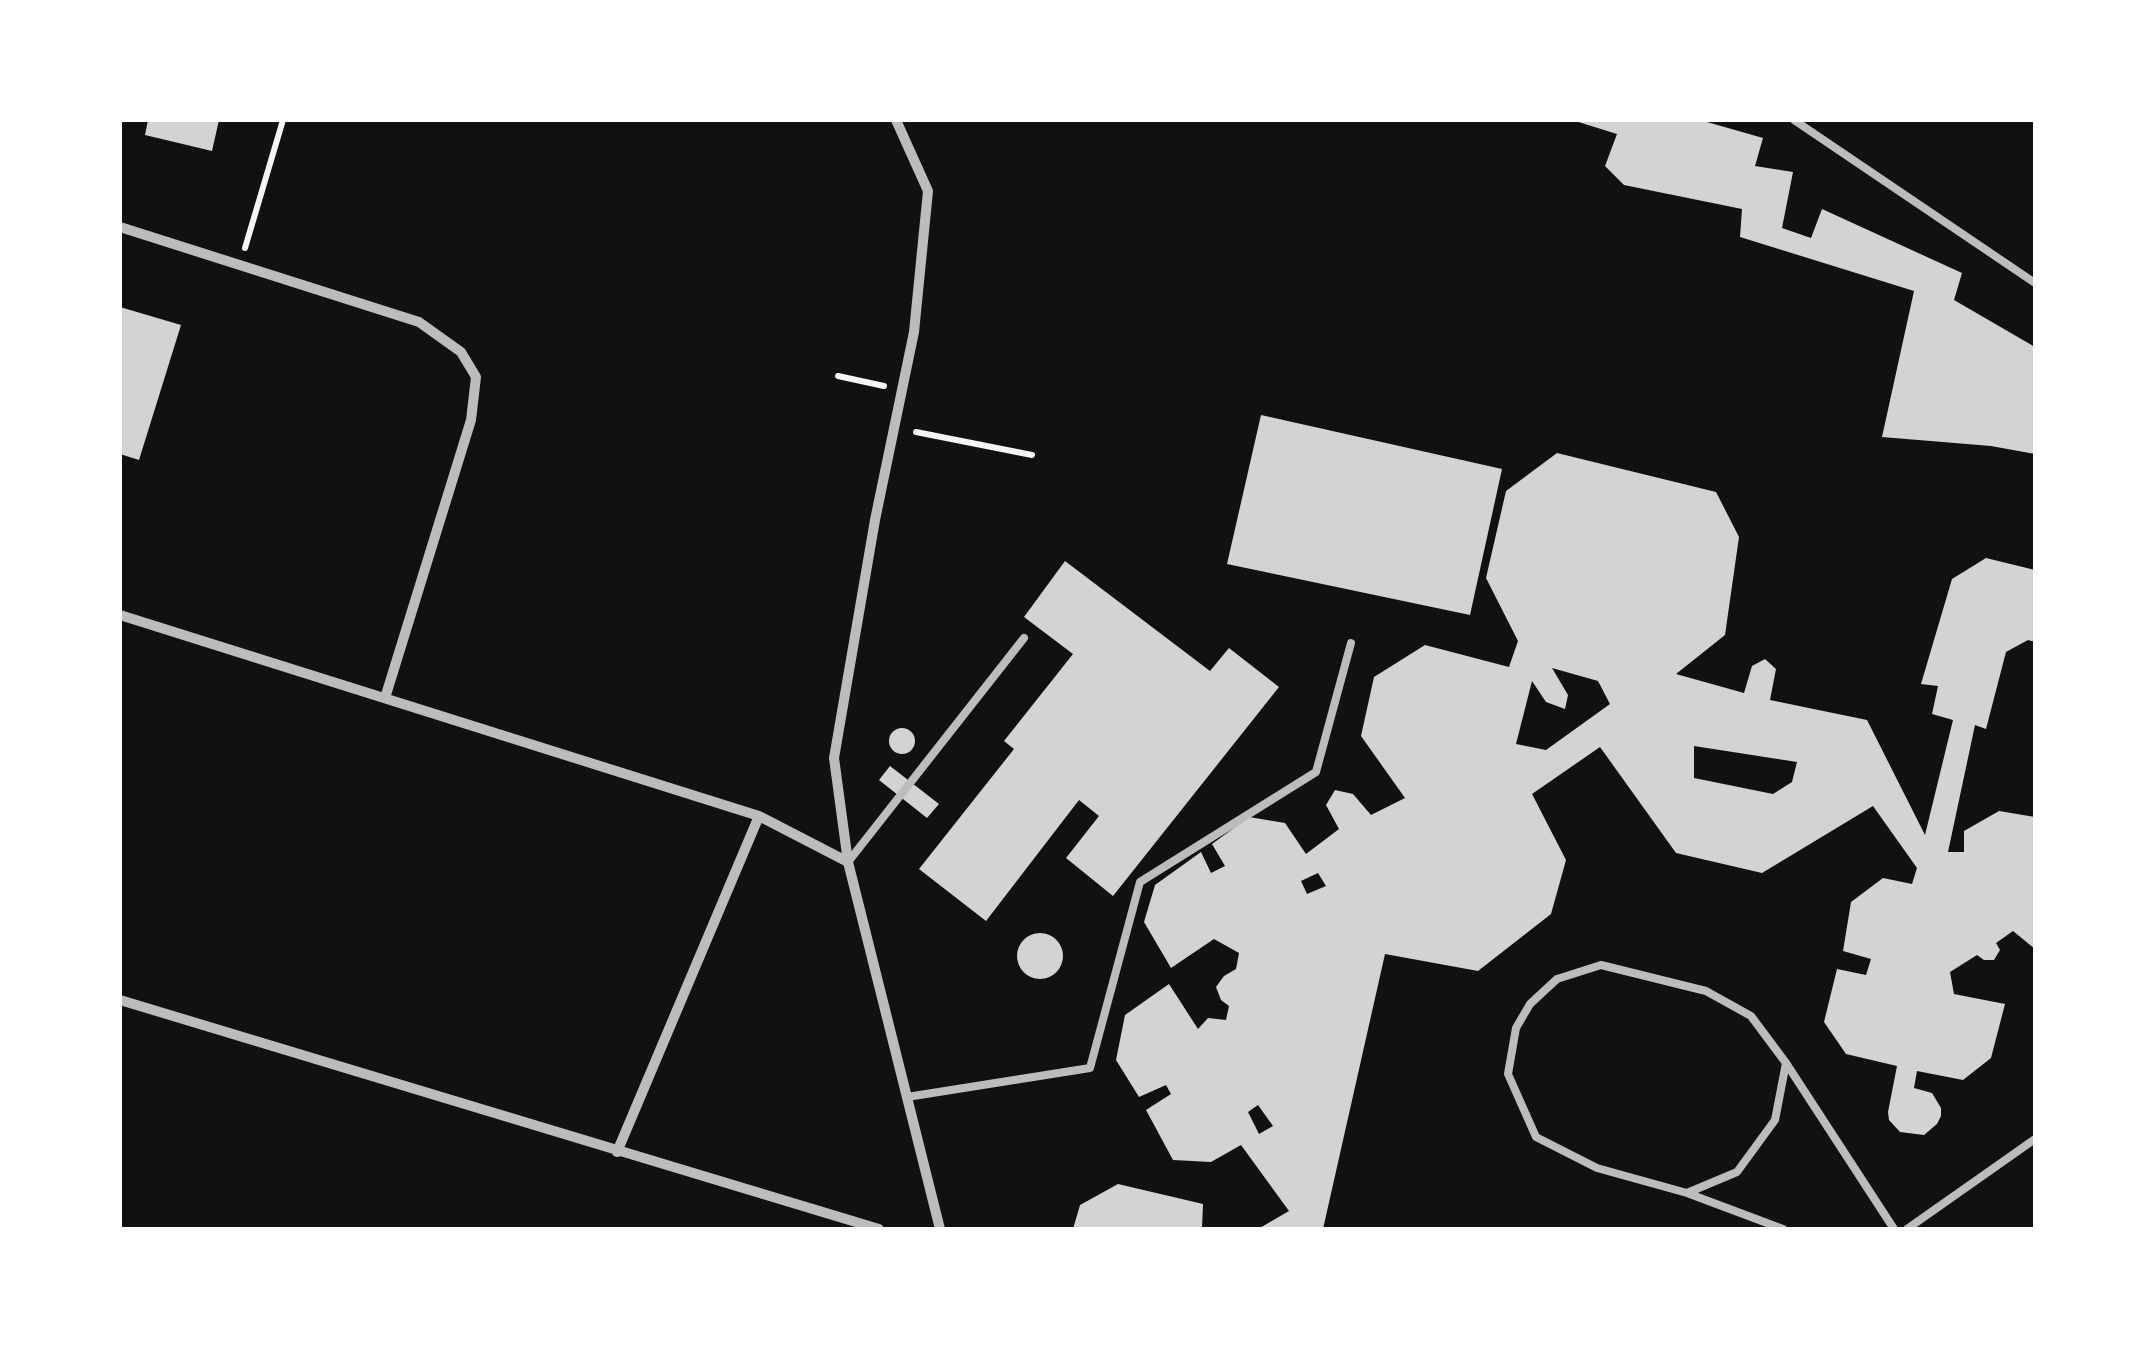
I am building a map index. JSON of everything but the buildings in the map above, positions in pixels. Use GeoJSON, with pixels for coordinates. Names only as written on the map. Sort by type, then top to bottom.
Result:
{"type":"FeatureCollection","features":[{"type":"Feature","properties":{"kind":"street"},"geometry":{"type":"LineString","coordinates":[[896,120],[928,191],[914,332],[900,390],[834,758],[848,862],[940,1229]]}},
{"type":"Feature","properties":{"kind":"street"},"geometry":{"type":"LineString","coordinates":[[120,227],[419,322],[461,352],[476,377],[471,420],[384,698]]}},
{"type":"Feature","properties":{"kind":"street"},"geometry":{"type":"LineString","coordinates":[[120,616],[759,816],[848,862]]}},
{"type":"Feature","properties":{"kind":"street"},"geometry":{"type":"LineString","coordinates":[[617,1152],[759,816]]}},
{"type":"Feature","properties":{"kind":"street"},"geometry":{"type":"LineString","coordinates":[[120,1000],[880,1229]]}},
{"type":"Feature","properties":{"kind":"lane"},"geometry":{"type":"LineString","coordinates":[[1794,120],[2035,284]]}},
{"type":"Feature","properties":{"kind":"lane"},"geometry":{"type":"LineString","coordinates":[[848,862],[1024,638]]}},
{"type":"Feature","properties":{"kind":"lane"},"geometry":{"type":"LineString","coordinates":[[907,1098],[1090,1068],[1140,882],[1316,772],[1351,643]]}},
{"type":"Feature","properties":{"kind":"lane"},"geometry":{"type":"LineString","coordinates":[[1783,1229],[1687,1193],[1597,1168],[1536,1136],[1508,1074],[1516,1028],[1530,1004],[1557,978],[1600,965],[1706,991],[1751,1016],[1894,1229]]}},
{"type":"Feature","properties":{"kind":"lane"},"geometry":{"type":"LineString","coordinates":[[1687,1193],[1737,1172],[1775,1120],[1786,1063]]}},
{"type":"Feature","properties":{"kind":"lane"},"geometry":{"type":"LineString","coordinates":[[1907,1229],[2035,1139]]}},
{"type":"Feature","properties":{"kind":"path"},"geometry":{"type":"LineString","coordinates":[[240,264],[283,120]]}},
{"type":"Feature","properties":{"kind":"path"},"geometry":{"type":"LineString","coordinates":[[838,376],[900,390]]}},
{"type":"Feature","properties":{"kind":"path"},"geometry":{"type":"LineString","coordinates":[[932,435],[1032,456]]}}]}
